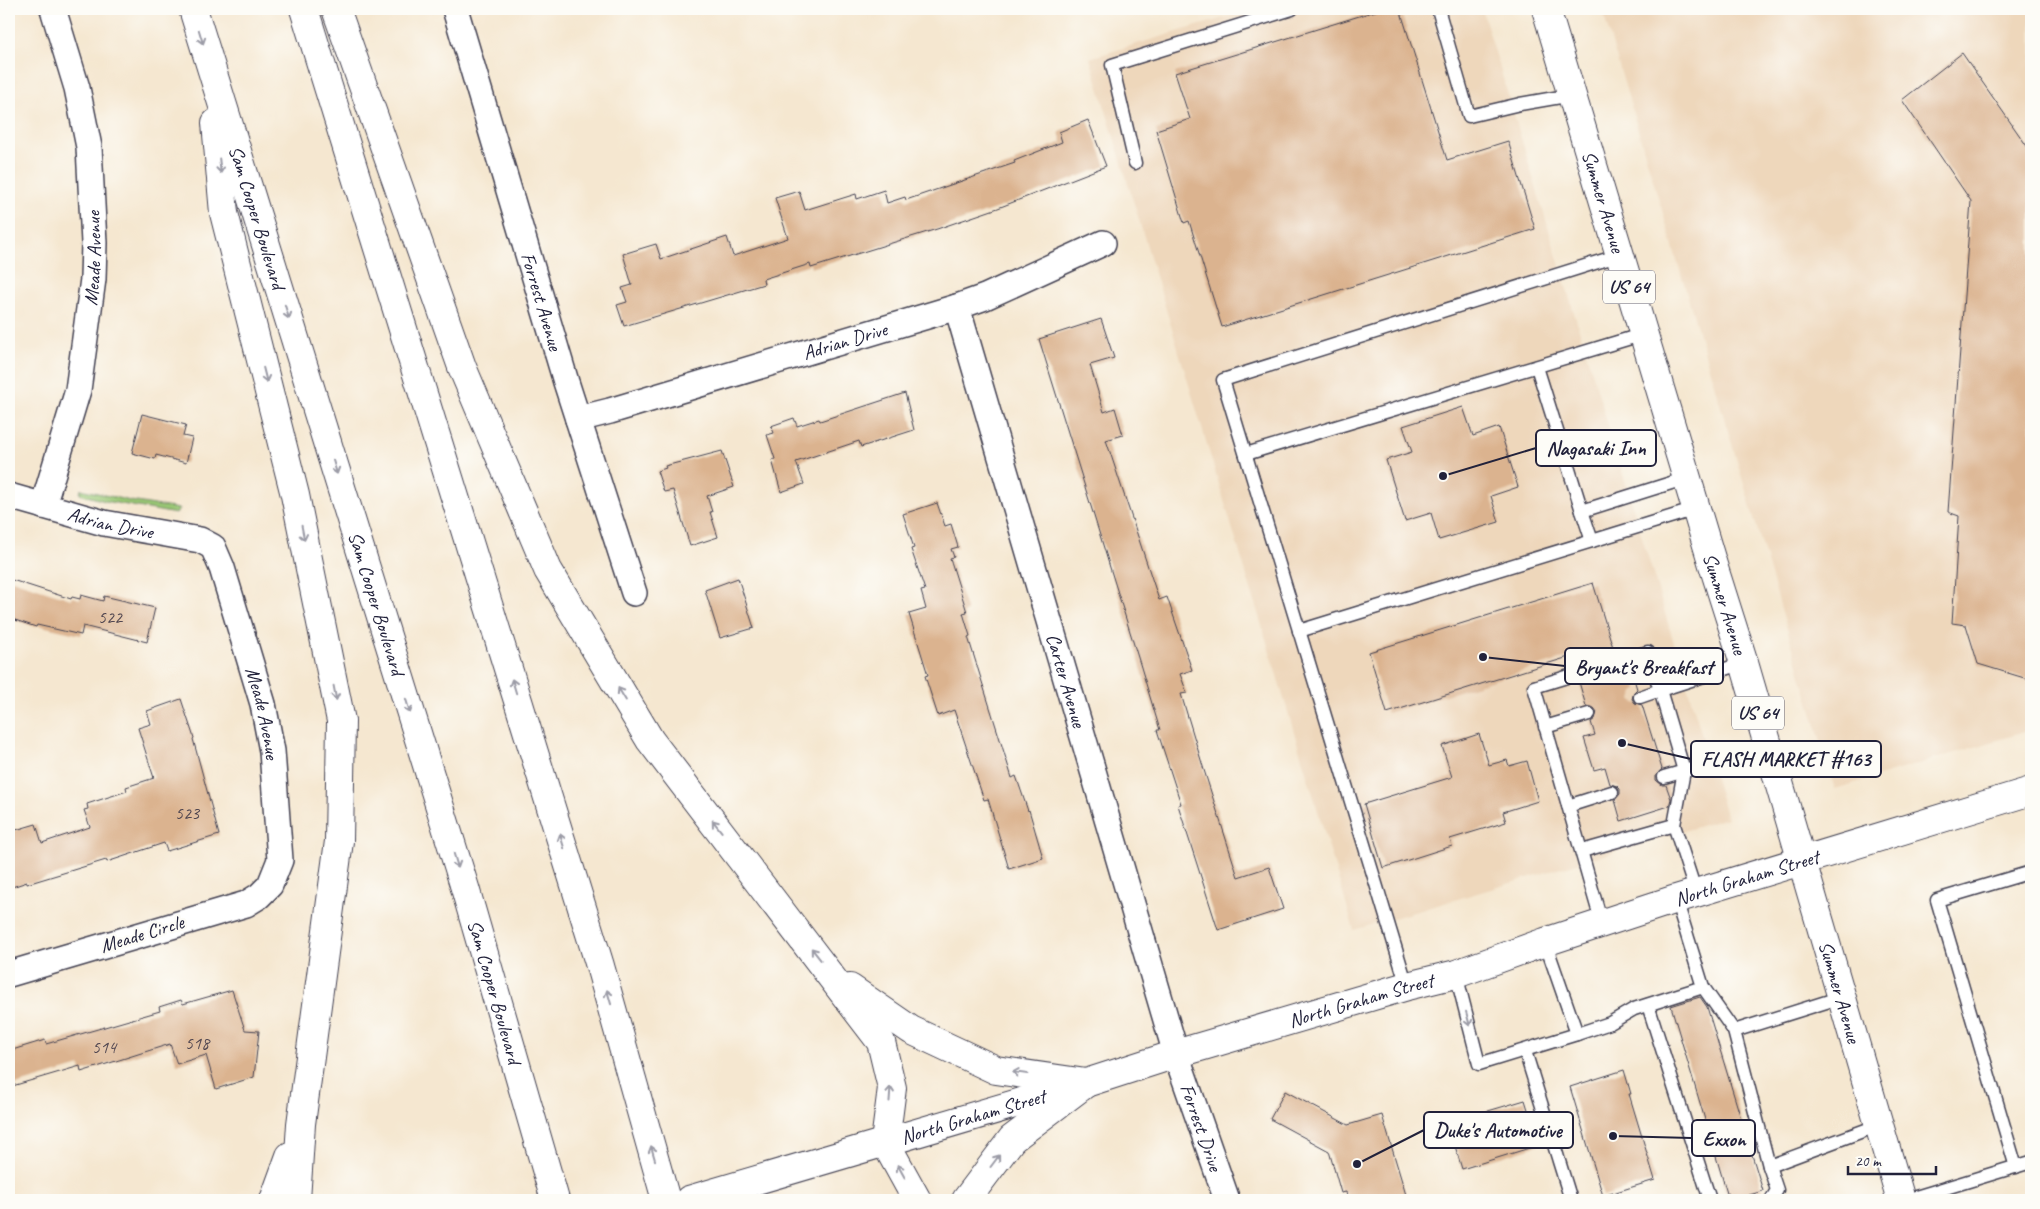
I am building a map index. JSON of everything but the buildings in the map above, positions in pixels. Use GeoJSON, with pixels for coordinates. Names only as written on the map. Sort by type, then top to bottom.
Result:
{"type":"FeatureCollection","features":[{"type":"Feature","properties":{"kind":"main road","name":"Sam Cooper Boulevard"},"geometry":{"type":"LineString","coordinates":[[193,9],[462,878],[555,1200]]}},
{"type":"Feature","properties":{"kind":"main road"},"geometry":{"type":"LineString","coordinates":[[304,9],[600,966],[666,1200]]}},
{"type":"Feature","properties":{"kind":"main road"},"geometry":{"type":"LineString","coordinates":[[336,9],[462,367],[548,570],[650,740],[833,976],[881,1042],[892,1088],[885,1142],[917,1200]]}},
{"type":"Feature","properties":{"kind":"main road","name":"Summer Avenue"},"geometry":{"type":"LineString","coordinates":[[1546,9],[1744,663],[1902,1200]]}},
{"type":"Feature","properties":{"kind":"main road"},"geometry":{"type":"LineString","coordinates":[[210,65],[224,213],[295,495],[341,721],[339,841],[301,1124],[296,1200]]}},
{"type":"Feature","properties":{"kind":"main road","name":"North Graham Street"},"geometry":{"type":"LineString","coordinates":[[689,1200],[1086,1083],[1176,1054],[1407,986],[1456,974],[1545,942],[1686,896],[2031,791]]}},
{"type":"Feature","properties":{"kind":"main road"},"geometry":{"type":"LineString","coordinates":[[833,976],[911,1030],[996,1070],[1086,1083]]}},
{"type":"Feature","properties":{"kind":"main road"},"geometry":{"type":"LineString","coordinates":[[966,1200],[1012,1139],[1086,1083]]}},
{"type":"Feature","properties":{"kind":"main road"},"geometry":{"type":"LineString","coordinates":[[274,1200],[301,1124]]}},
{"type":"Feature","properties":{"kind":"street","name":"Meade Avenue"},"geometry":{"type":"LineString","coordinates":[[43,506],[78,390],[93,279],[94,243],[89,147],[77,88],[54,9]]}},
{"type":"Feature","properties":{"kind":"street","name":"Forrest Avenue"},"geometry":{"type":"LineString","coordinates":[[455,9],[578,418],[634,593]]}},
{"type":"Feature","properties":{"kind":"street","name":"Adrian Drive"},"geometry":{"type":"LineString","coordinates":[[578,418],[610,411],[957,307],[985,297],[1103,243]]}},
{"type":"Feature","properties":{"kind":"street","name":"Carter Avenue"},"geometry":{"type":"LineString","coordinates":[[957,307],[1176,1054]]}},
{"type":"Feature","properties":{"kind":"street","name":"Adrian Drive"},"geometry":{"type":"LineString","coordinates":[[9,496],[104,524],[200,540],[213,547]]}},
{"type":"Feature","properties":{"kind":"street","name":"Meade Avenue"},"geometry":{"type":"LineString","coordinates":[[213,547],[222,568],[263,704],[272,751],[280,860],[270,885]]}},
{"type":"Feature","properties":{"kind":"street","name":"Meade Circle"},"geometry":{"type":"LineString","coordinates":[[9,974],[246,904],[259,896],[270,885]]}},
{"type":"Feature","properties":{"kind":"street","name":"Forrest Drive"},"geometry":{"type":"LineString","coordinates":[[1176,1054],[1227,1200]]}},
{"type":"Feature","properties":{"kind":"lane"},"geometry":{"type":"LineString","coordinates":[[1135,163],[1112,65],[1292,9]]}},
{"type":"Feature","properties":{"kind":"lane"},"geometry":{"type":"LineString","coordinates":[[1438,9],[1469,116],[1520,104],[1572,95]]}},
{"type":"Feature","properties":{"kind":"lane"},"geometry":{"type":"LineString","coordinates":[[1407,986],[1223,380],[1620,255]]}},
{"type":"Feature","properties":{"kind":"lane"},"geometry":{"type":"LineString","coordinates":[[1246,454],[1644,334]]}},
{"type":"Feature","properties":{"kind":"lane"},"geometry":{"type":"LineString","coordinates":[[1538,367],[1592,541]]}},
{"type":"Feature","properties":{"kind":"lane"},"geometry":{"type":"LineString","coordinates":[[1582,511],[1687,478]]}},
{"type":"Feature","properties":{"kind":"lane"},"geometry":{"type":"LineString","coordinates":[[1299,631],[1696,508]]}},
{"type":"Feature","properties":{"kind":"lane"},"geometry":{"type":"LineString","coordinates":[[1602,924],[1534,687],[1648,652],[1684,771],[1674,825],[1704,987],[1734,1031],[1777,1190],[1772,1200]]}},
{"type":"Feature","properties":{"kind":"lane"},"geometry":{"type":"LineString","coordinates":[[1640,697],[1744,663]]}},
{"type":"Feature","properties":{"kind":"lane"},"geometry":{"type":"LineString","coordinates":[[1545,727],[1588,714]]}},
{"type":"Feature","properties":{"kind":"lane"},"geometry":{"type":"LineString","coordinates":[[1664,777],[1768,747]]}},
{"type":"Feature","properties":{"kind":"lane"},"geometry":{"type":"LineString","coordinates":[[1568,806],[1612,792]]}},
{"type":"Feature","properties":{"kind":"lane"},"geometry":{"type":"LineString","coordinates":[[1582,851],[1674,825]]}},
{"type":"Feature","properties":{"kind":"lane"},"geometry":{"type":"LineString","coordinates":[[2016,1167],[1937,900],[2031,872]]}},
{"type":"Feature","properties":{"kind":"lane"},"geometry":{"type":"LineString","coordinates":[[1545,942],[1577,1034]]}},
{"type":"Feature","properties":{"kind":"lane"},"geometry":{"type":"LineString","coordinates":[[1456,974],[1479,1064],[1610,1023],[1634,1009],[1704,987]]}},
{"type":"Feature","properties":{"kind":"lane"},"geometry":{"type":"LineString","coordinates":[[1734,1031],[1842,997]]}},
{"type":"Feature","properties":{"kind":"lane"},"geometry":{"type":"LineString","coordinates":[[1648,1005],[1710,1200]]}},
{"type":"Feature","properties":{"kind":"lane"},"geometry":{"type":"LineString","coordinates":[[1525,1051],[1571,1200]]}},
{"type":"Feature","properties":{"kind":"lane"},"geometry":{"type":"LineString","coordinates":[[1769,1166],[1879,1125]]}},
{"type":"Feature","properties":{"kind":"lane"},"geometry":{"type":"LineString","coordinates":[[1906,1200],[2031,1162]]}},
{"type":"Feature","properties":{"kind":"shaded area"},"geometry":{"type":"Polygon","coordinates":[[[1254,9],[1482,9],[1727,818],[1354,930],[1090,58],[1254,9]]]}},
{"type":"Feature","properties":{"kind":"shaded area"},"geometry":{"type":"Polygon","coordinates":[[[1602,9],[2031,9],[2031,730],[1835,789],[1602,9]]]}},
{"type":"Feature","properties":{"kind":"green space"},"geometry":{"type":"Polygon","coordinates":[[[81,489],[130,501],[179,509],[176,514],[105,501],[80,494],[81,489]]]}},
{"type":"Feature","properties":{"kind":"place","name":"Nagasaki Inn"},"geometry":{"type":"Point","coordinates":[1443,476]}},
{"type":"Feature","properties":{"kind":"place","name":"Bryant's Breakfast"},"geometry":{"type":"Point","coordinates":[1483,657]}},
{"type":"Feature","properties":{"kind":"place","name":"FLASH MARKET #163"},"geometry":{"type":"Point","coordinates":[1622,743]}},
{"type":"Feature","properties":{"kind":"place","name":"Exxon"},"geometry":{"type":"Point","coordinates":[1613,1136]}},
{"type":"Feature","properties":{"kind":"place","name":"Duke's Automotive"},"geometry":{"type":"Point","coordinates":[1357,1164]}}]}
